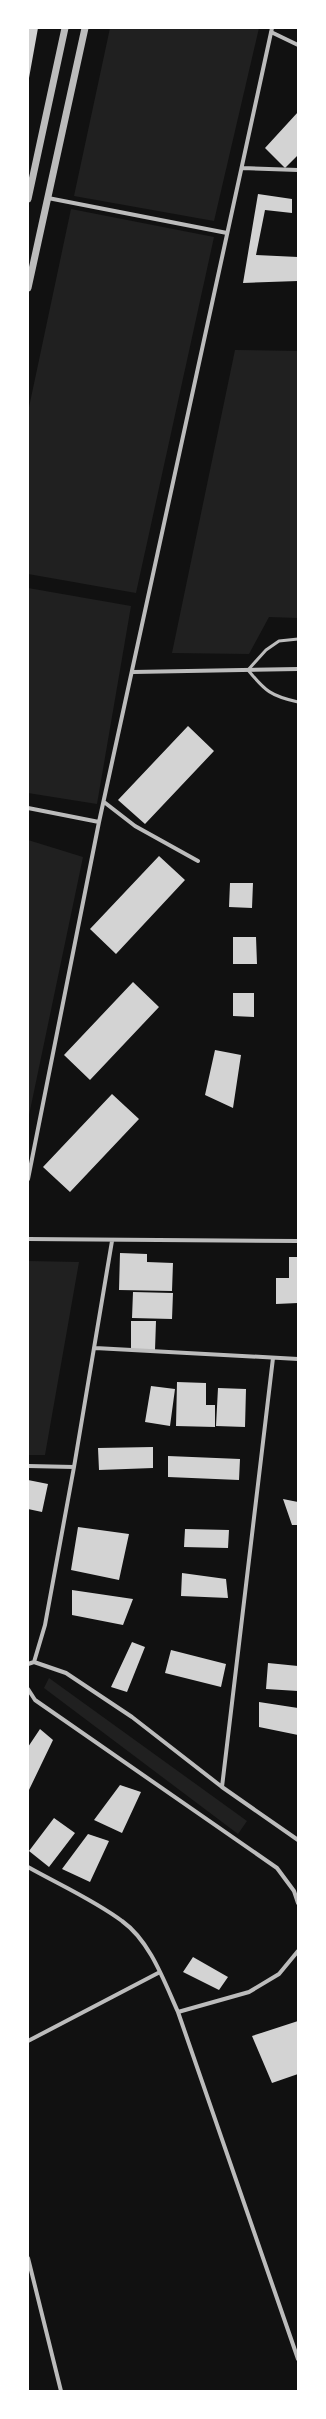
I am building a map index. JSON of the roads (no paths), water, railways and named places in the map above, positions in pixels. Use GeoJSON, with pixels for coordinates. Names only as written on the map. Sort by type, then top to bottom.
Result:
{"type":"FeatureCollection","features":[{"type":"Feature","properties":{"kind":"street"},"geometry":{"type":"LineString","coordinates":[[28,199],[65,28]]}},
{"type":"Feature","properties":{"kind":"street"},"geometry":{"type":"LineString","coordinates":[[28,288],[85,28]]}},
{"type":"Feature","properties":{"kind":"street"},"geometry":{"type":"LineString","coordinates":[[28,1179],[99,822],[134,672],[227,233],[272,30],[298,45]]}},
{"type":"Feature","properties":{"kind":"street"},"geometry":{"type":"LineString","coordinates":[[242,168],[298,170]]}},
{"type":"Feature","properties":{"kind":"street"},"geometry":{"type":"LineString","coordinates":[[48,198],[227,233]]}},
{"type":"Feature","properties":{"kind":"street"},"geometry":{"type":"LineString","coordinates":[[134,672],[298,669]]}},
{"type":"Feature","properties":{"kind":"street"},"geometry":{"type":"LineString","coordinates":[[104,802],[135,826],[198,861]]}},
{"type":"Feature","properties":{"kind":"street"},"geometry":{"type":"LineString","coordinates":[[28,808],[99,822]]}},
{"type":"Feature","properties":{"kind":"street"},"geometry":{"type":"LineString","coordinates":[[28,1239],[112,1241],[298,1241]]}},
{"type":"Feature","properties":{"kind":"street"},"geometry":{"type":"LineString","coordinates":[[34,1662],[45,1625],[95,1348],[112,1241]]}},
{"type":"Feature","properties":{"kind":"street"},"geometry":{"type":"LineString","coordinates":[[95,1348],[298,1359]]}},
{"type":"Feature","properties":{"kind":"street"},"geometry":{"type":"LineString","coordinates":[[222,1787],[273,1358]]}},
{"type":"Feature","properties":{"kind":"street"},"geometry":{"type":"LineString","coordinates":[[28,1466],[74,1467]]}},
{"type":"Feature","properties":{"kind":"street"},"geometry":{"type":"LineString","coordinates":[[28,1664],[34,1662],[66,1673],[132,1717],[222,1787],[298,1840]]}},
{"type":"Feature","properties":{"kind":"street"},"geometry":{"type":"LineString","coordinates":[[28,1690],[35,1700],[277,1868],[294,1891],[298,1903]]}},
{"type":"Feature","properties":{"kind":"street"},"geometry":{"type":"LineString","coordinates":[[28,1867],[123,1921],[141,1941],[160,1972],[178,2012],[298,2359]]}},
{"type":"Feature","properties":{"kind":"street"},"geometry":{"type":"LineString","coordinates":[[178,2012],[249,1992],[279,1974],[298,1951]]}},
{"type":"Feature","properties":{"kind":"street"},"geometry":{"type":"LineString","coordinates":[[28,2041],[160,1972]]}},
{"type":"Feature","properties":{"kind":"street"},"geometry":{"type":"LineString","coordinates":[[28,2258],[61,2391]]}},
{"type":"Feature","properties":{"kind":"lane"},"geometry":{"type":"LineString","coordinates":[[298,639],[279,641],[266,650],[248,670],[264,690],[284,699],[298,702]]}}]}
